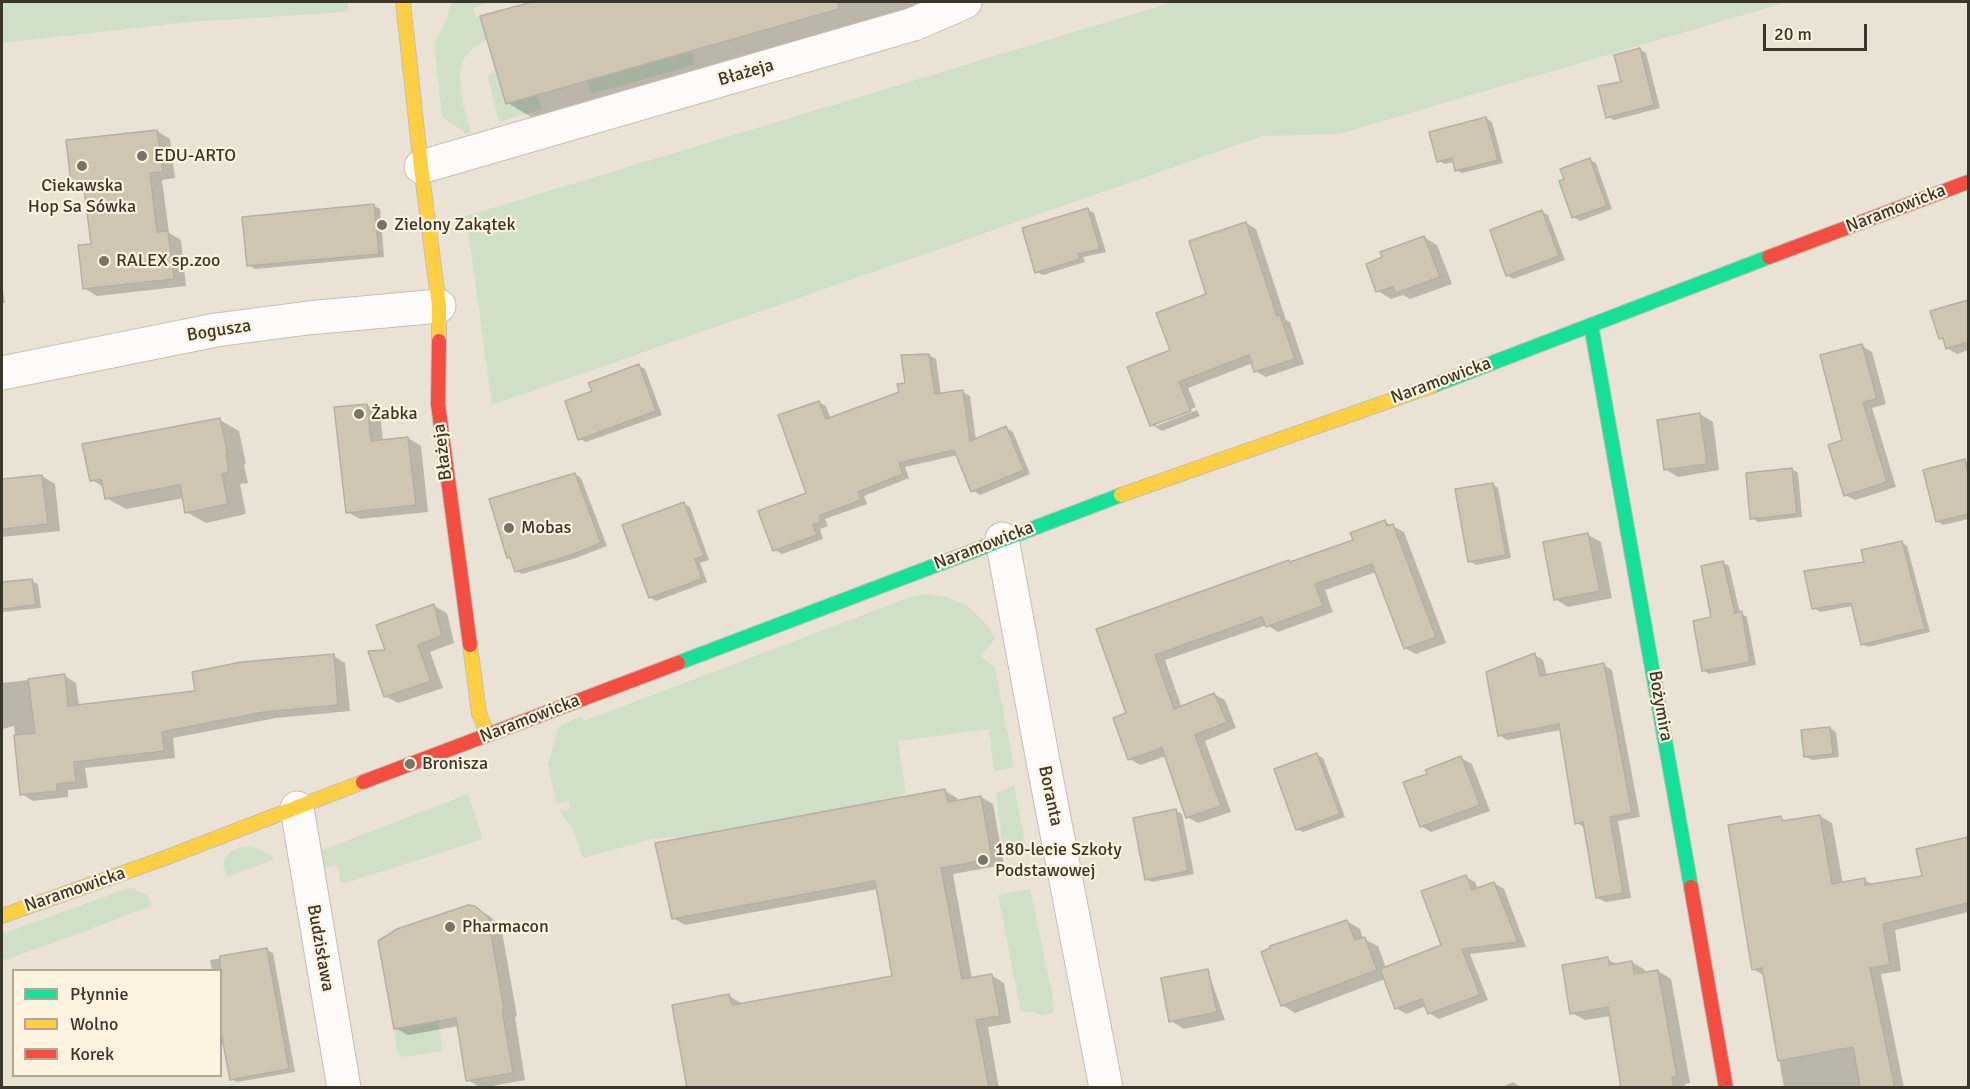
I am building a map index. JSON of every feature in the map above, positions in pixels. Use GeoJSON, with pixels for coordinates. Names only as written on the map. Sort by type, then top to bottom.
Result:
{"type":"FeatureCollection","features":[{"type":"Feature","properties":{"kind":"street","name":"Błażeja"},"geometry":{"type":"LineString","coordinates":[[404,2],[421,167],[439,306],[438,404],[442,448],[479,713],[488,735]]}},
{"type":"Feature","properties":{"kind":"street","name":"Błażeja"},"geometry":{"type":"LineString","coordinates":[[421,167],[914,24],[965,2]]}},
{"type":"Feature","properties":{"kind":"street","name":"Naramowicka"},"geometry":{"type":"LineString","coordinates":[[2,916],[297,808],[1002,539],[1128,492],[1426,388],[1968,182]]}},
{"type":"Feature","properties":{"kind":"street","name":"Bogusza"},"geometry":{"type":"LineString","coordinates":[[2,373],[216,330],[308,318],[439,306]]}},
{"type":"Feature","properties":{"kind":"street","name":"Bożymira"},"geometry":{"type":"LineString","coordinates":[[1591,325],[1606,398],[1726,1088]]}},
{"type":"Feature","properties":{"kind":"street","name":"Boranta"},"geometry":{"type":"LineString","coordinates":[[1002,539],[1106,1088]]}},
{"type":"Feature","properties":{"kind":"street","name":"Budzisława"},"geometry":{"type":"LineString","coordinates":[[297,808],[344,1088]]}},
{"type":"Feature","properties":{"kind":"green space"},"geometry":{"type":"Polygon","coordinates":[[[2,2],[348,2],[348,12],[189,22],[2,43],[2,2]]]}},
{"type":"Feature","properties":{"kind":"green space"},"geometry":{"type":"Polygon","coordinates":[[[451,2],[493,2],[473,8],[475,17],[480,16],[487,39],[470,51],[463,60],[460,73],[462,100],[471,133],[467,134],[442,117],[434,43],[447,19],[451,2]]]}},
{"type":"Feature","properties":{"kind":"green space"},"geometry":{"type":"Polygon","coordinates":[[[1173,2],[1787,2],[1339,134],[1263,136],[492,405],[466,216],[1173,2]]]}},
{"type":"Feature","properties":{"kind":"green space"},"geometry":{"type":"Polygon","coordinates":[[[692,52],[695,65],[591,94],[587,81],[692,52]]]}},
{"type":"Feature","properties":{"kind":"green space"},"geometry":{"type":"Polygon","coordinates":[[[496,70],[506,104],[538,95],[542,109],[499,122],[488,78],[496,70]]]}},
{"type":"Feature","properties":{"kind":"green space"},"geometry":{"type":"Polygon","coordinates":[[[925,594],[947,597],[969,607],[988,626],[995,639],[980,656],[995,667],[1014,767],[994,771],[989,729],[898,741],[906,793],[895,798],[692,836],[652,839],[583,858],[574,832],[560,811],[570,808],[569,801],[556,804],[548,764],[559,726],[582,716],[584,721],[913,596],[925,594]]]}},
{"type":"Feature","properties":{"kind":"green space"},"geometry":{"type":"Polygon","coordinates":[[[1014,785],[1025,843],[1003,848],[996,794],[1014,785]]]}},
{"type":"Feature","properties":{"kind":"green space"},"geometry":{"type":"Polygon","coordinates":[[[468,794],[483,839],[346,883],[340,882],[338,865],[322,868],[320,851],[468,794]]]}},
{"type":"Feature","properties":{"kind":"green space"},"geometry":{"type":"Polygon","coordinates":[[[245,846],[260,849],[275,859],[227,877],[223,865],[224,859],[231,851],[245,846]]]}},
{"type":"Feature","properties":{"kind":"green space"},"geometry":{"type":"Polygon","coordinates":[[[133,888],[148,896],[151,906],[2,961],[2,934],[133,888]]]}},
{"type":"Feature","properties":{"kind":"green space"},"geometry":{"type":"Polygon","coordinates":[[[1030,889],[1053,998],[1054,1012],[1043,1016],[1034,1012],[1021,1012],[998,895],[1030,889]]]}},
{"type":"Feature","properties":{"kind":"green space"},"geometry":{"type":"Polygon","coordinates":[[[438,1021],[443,1051],[405,1057],[398,1055],[394,1029],[438,1021]]]}},
{"type":"Feature","properties":{"kind":"building"},"geometry":{"type":"Polygon","coordinates":[[[532,2],[838,2],[839,9],[506,104],[480,16],[532,2]]]}},
{"type":"Feature","properties":{"kind":"building"},"geometry":{"type":"Polygon","coordinates":[[[1640,48],[1654,105],[1606,118],[1598,86],[1621,82],[1614,55],[1640,48]]]}},
{"type":"Feature","properties":{"kind":"building"},"geometry":{"type":"Polygon","coordinates":[[[1486,117],[1498,160],[1455,171],[1452,158],[1437,162],[1429,132],[1486,117]]]}},
{"type":"Feature","properties":{"kind":"building"},"geometry":{"type":"Polygon","coordinates":[[[157,130],[163,172],[150,173],[157,232],[168,231],[174,279],[83,289],[78,245],[91,244],[83,181],[71,183],[66,140],[157,130]]]}},
{"type":"Feature","properties":{"kind":"building"},"geometry":{"type":"Polygon","coordinates":[[[1590,158],[1607,206],[1572,218],[1559,181],[1564,179],[1560,169],[1590,158]]]}},
{"type":"Feature","properties":{"kind":"building"},"geometry":{"type":"Polygon","coordinates":[[[374,204],[379,254],[247,266],[242,217],[374,204]]]}},
{"type":"Feature","properties":{"kind":"building"},"geometry":{"type":"Polygon","coordinates":[[[1088,208],[1100,249],[1078,254],[1080,259],[1035,273],[1022,228],[1088,208]]]}},
{"type":"Feature","properties":{"kind":"building"},"geometry":{"type":"Polygon","coordinates":[[[1542,210],[1559,256],[1506,276],[1490,230],[1542,210]]]}},
{"type":"Feature","properties":{"kind":"building"},"geometry":{"type":"Polygon","coordinates":[[[1246,222],[1277,316],[1280,315],[1295,359],[1254,372],[1249,355],[1179,382],[1191,411],[1150,426],[1127,367],[1170,350],[1156,313],[1206,294],[1189,241],[1246,222]]]}},
{"type":"Feature","properties":{"kind":"building"},"geometry":{"type":"Polygon","coordinates":[[[1424,236],[1440,277],[1396,293],[1393,287],[1376,292],[1366,264],[1382,257],[1380,252],[1424,236]]]}},
{"type":"Feature","properties":{"kind":"building"},"geometry":{"type":"Polygon","coordinates":[[[1968,300],[1968,342],[1946,349],[1943,338],[1939,339],[1930,311],[1968,300]]]}},
{"type":"Feature","properties":{"kind":"building"},"geometry":{"type":"Polygon","coordinates":[[[1862,344],[1877,399],[1863,402],[1887,482],[1844,496],[1828,445],[1842,440],[1820,355],[1862,344]]]}},
{"type":"Feature","properties":{"kind":"building"},"geometry":{"type":"Polygon","coordinates":[[[929,354],[935,394],[963,390],[970,441],[1006,426],[1024,470],[971,492],[954,450],[899,463],[903,474],[858,492],[861,500],[819,516],[821,522],[813,525],[817,535],[773,551],[758,511],[806,493],[778,415],[819,401],[826,419],[899,392],[897,384],[905,383],[901,355],[929,354]]]}},
{"type":"Feature","properties":{"kind":"building"},"geometry":{"type":"Polygon","coordinates":[[[639,364],[656,411],[578,440],[565,401],[592,391],[588,383],[639,364]]]}},
{"type":"Feature","properties":{"kind":"building"},"geometry":{"type":"Polygon","coordinates":[[[367,404],[371,441],[408,437],[416,505],[346,513],[334,407],[367,404]]]}},
{"type":"Feature","properties":{"kind":"building"},"geometry":{"type":"Polygon","coordinates":[[[1700,413],[1707,464],[1664,470],[1657,420],[1700,413]]]}},
{"type":"Feature","properties":{"kind":"building"},"geometry":{"type":"Polygon","coordinates":[[[220,418],[228,454],[226,454],[229,472],[222,474],[228,504],[185,513],[180,485],[105,499],[101,479],[90,481],[82,444],[220,418]]]}},
{"type":"Feature","properties":{"kind":"building"},"geometry":{"type":"Polygon","coordinates":[[[1965,459],[1968,475],[1968,514],[1936,522],[1923,470],[1965,459]]]}},
{"type":"Feature","properties":{"kind":"building"},"geometry":{"type":"Polygon","coordinates":[[[1792,468],[1797,514],[1750,519],[1746,473],[1792,468]]]}},
{"type":"Feature","properties":{"kind":"building"},"geometry":{"type":"Polygon","coordinates":[[[575,473],[601,543],[515,572],[510,557],[507,558],[489,499],[575,473]]]}},
{"type":"Feature","properties":{"kind":"building"},"geometry":{"type":"Polygon","coordinates":[[[42,475],[48,524],[2,529],[2,479],[42,475]]]}},
{"type":"Feature","properties":{"kind":"building"},"geometry":{"type":"Polygon","coordinates":[[[1493,483],[1506,555],[1468,562],[1455,489],[1493,483]]]}},
{"type":"Feature","properties":{"kind":"building"},"geometry":{"type":"Polygon","coordinates":[[[684,502],[704,556],[695,559],[702,579],[649,598],[622,525],[684,502]]]}},
{"type":"Feature","properties":{"kind":"building"},"geometry":{"type":"Polygon","coordinates":[[[1385,520],[1387,526],[1393,524],[1436,637],[1404,649],[1372,564],[1315,584],[1323,606],[1266,627],[1262,617],[1155,655],[1174,709],[1214,693],[1227,722],[1195,735],[1221,806],[1186,818],[1162,748],[1128,760],[1113,718],[1126,713],[1096,629],[1289,560],[1290,562],[1353,540],[1350,533],[1385,520]]]}},
{"type":"Feature","properties":{"kind":"building"},"geometry":{"type":"Polygon","coordinates":[[[1588,533],[1600,591],[1554,600],[1543,542],[1588,533]]]}},
{"type":"Feature","properties":{"kind":"building"},"geometry":{"type":"Polygon","coordinates":[[[1902,541],[1925,629],[1861,645],[1851,603],[1812,609],[1804,571],[1864,562],[1861,550],[1902,541]]]}},
{"type":"Feature","properties":{"kind":"building"},"geometry":{"type":"Polygon","coordinates":[[[1723,561],[1735,613],[1742,611],[1750,662],[1702,671],[1693,621],[1711,617],[1701,566],[1723,561]]]}},
{"type":"Feature","properties":{"kind":"building"},"geometry":{"type":"Polygon","coordinates":[[[32,579],[36,605],[2,609],[2,582],[32,579]]]}},
{"type":"Feature","properties":{"kind":"building"},"geometry":{"type":"Polygon","coordinates":[[[434,604],[442,636],[418,645],[431,681],[384,697],[368,651],[385,650],[376,625],[434,604]]]}},
{"type":"Feature","properties":{"kind":"building"},"geometry":{"type":"Polygon","coordinates":[[[1535,653],[1540,676],[1604,663],[1632,813],[1610,817],[1623,893],[1596,898],[1583,822],[1575,824],[1559,724],[1498,736],[1486,672],[1535,653]]]}},
{"type":"Feature","properties":{"kind":"building"},"geometry":{"type":"Polygon","coordinates":[[[334,654],[338,705],[264,712],[162,732],[164,751],[74,762],[76,782],[57,784],[57,791],[20,795],[14,735],[35,733],[28,679],[65,674],[68,706],[195,691],[192,672],[241,662],[334,654]]]}},
{"type":"Feature","properties":{"kind":"building"},"geometry":{"type":"Polygon","coordinates":[[[1830,727],[1833,754],[1804,757],[1801,730],[1830,727]]]}},
{"type":"Feature","properties":{"kind":"building"},"geometry":{"type":"Polygon","coordinates":[[[1317,753],[1340,814],[1296,830],[1274,769],[1317,753]]]}},
{"type":"Feature","properties":{"kind":"building"},"geometry":{"type":"Polygon","coordinates":[[[1461,756],[1480,805],[1420,827],[1403,782],[1427,774],[1425,770],[1461,756]]]}},
{"type":"Feature","properties":{"kind":"building"},"geometry":{"type":"Polygon","coordinates":[[[945,789],[948,802],[981,796],[992,859],[941,868],[962,979],[992,974],[1000,1016],[976,1020],[989,1088],[687,1088],[672,1005],[729,994],[732,1005],[892,976],[875,881],[672,919],[655,843],[945,789]]]}},
{"type":"Feature","properties":{"kind":"building"},"geometry":{"type":"Polygon","coordinates":[[[1176,809],[1188,871],[1145,880],[1133,818],[1176,809]]]}},
{"type":"Feature","properties":{"kind":"building"},"geometry":{"type":"Polygon","coordinates":[[[1820,815],[1832,884],[1865,878],[1865,885],[1922,876],[1916,849],[1968,837],[1968,903],[1883,924],[1890,965],[1870,968],[1895,1088],[1860,1088],[1853,1047],[1778,1061],[1762,968],[1752,970],[1728,825],[1781,816],[1782,821],[1820,815]]]}},
{"type":"Feature","properties":{"kind":"building"},"geometry":{"type":"Polygon","coordinates":[[[1466,875],[1472,890],[1494,882],[1518,942],[1462,949],[1480,995],[1428,1014],[1422,999],[1395,1009],[1380,969],[1441,945],[1421,891],[1466,875]]]}},
{"type":"Feature","properties":{"kind":"building"},"geometry":{"type":"Polygon","coordinates":[[[468,905],[475,906],[488,917],[513,1073],[466,1081],[456,1018],[394,1029],[378,941],[397,929],[468,905]]]}},
{"type":"Feature","properties":{"kind":"building"},"geometry":{"type":"Polygon","coordinates":[[[1347,920],[1355,940],[1365,937],[1377,970],[1281,1006],[1261,952],[1270,946],[1347,920]]]}},
{"type":"Feature","properties":{"kind":"building"},"geometry":{"type":"Polygon","coordinates":[[[267,948],[289,1069],[230,1080],[222,1038],[220,956],[267,948]]]}},
{"type":"Feature","properties":{"kind":"building"},"geometry":{"type":"Polygon","coordinates":[[[1608,957],[1609,965],[1632,961],[1634,974],[1658,970],[1677,1076],[1672,1077],[1674,1088],[1621,1088],[1608,1007],[1570,1014],[1562,965],[1608,957]]]}},
{"type":"Feature","properties":{"kind":"building"},"geometry":{"type":"Polygon","coordinates":[[[1208,969],[1217,1012],[1169,1022],[1161,978],[1208,969]]]}},
{"type":"Feature","properties":{"kind":"traffic: fast"},"geometry":{"type":"LineString","coordinates":[[1432,386],[1769,257]]}},
{"type":"Feature","properties":{"kind":"traffic: fast"},"geometry":{"type":"LineString","coordinates":[[1591,325],[1691,887]]}},
{"type":"Feature","properties":{"kind":"traffic: fast"},"geometry":{"type":"LineString","coordinates":[[678,663],[1121,495]]}},
{"type":"Feature","properties":{"kind":"traffic: slow"},"geometry":{"type":"LineString","coordinates":[[403,2],[439,306],[439,341]]}},
{"type":"Feature","properties":{"kind":"traffic: slow"},"geometry":{"type":"LineString","coordinates":[[1121,495],[1432,386]]}},
{"type":"Feature","properties":{"kind":"traffic: slow"},"geometry":{"type":"LineString","coordinates":[[470,645],[479,713],[488,735]]}},
{"type":"Feature","properties":{"kind":"traffic: slow"},"geometry":{"type":"LineString","coordinates":[[2,916],[157,861],[363,782]]}},
{"type":"Feature","properties":{"kind":"traffic: jam"},"geometry":{"type":"LineString","coordinates":[[1769,257],[1968,182]]}},
{"type":"Feature","properties":{"kind":"traffic: jam"},"geometry":{"type":"LineString","coordinates":[[439,341],[438,404],[470,645]]}},
{"type":"Feature","properties":{"kind":"traffic: jam"},"geometry":{"type":"LineString","coordinates":[[363,782],[678,663]]}},
{"type":"Feature","properties":{"kind":"traffic: jam"},"geometry":{"type":"LineString","coordinates":[[1691,887],[1726,1088]]}},
{"type":"Feature","properties":{"kind":"place","name":"EDU-ARTO"},"geometry":{"type":"Point","coordinates":[142,156]}},
{"type":"Feature","properties":{"kind":"place","name":"Ciekawska Hop Sa Sówka"},"geometry":{"type":"Point","coordinates":[82,166]}},
{"type":"Feature","properties":{"kind":"place","name":"Zielony Zakątek"},"geometry":{"type":"Point","coordinates":[382,225]}},
{"type":"Feature","properties":{"kind":"place","name":"RALEX sp.zoo"},"geometry":{"type":"Point","coordinates":[104,261]}},
{"type":"Feature","properties":{"kind":"place","name":"Żabka"},"geometry":{"type":"Point","coordinates":[359,414]}},
{"type":"Feature","properties":{"kind":"place","name":"Mobas"},"geometry":{"type":"Point","coordinates":[509,528]}},
{"type":"Feature","properties":{"kind":"place","name":"Bronisza"},"geometry":{"type":"Point","coordinates":[410,764]}},
{"type":"Feature","properties":{"kind":"place","name":"180-lecie Szkoły Podstawowej"},"geometry":{"type":"Point","coordinates":[983,860]}},
{"type":"Feature","properties":{"kind":"place","name":"Pharmacon"},"geometry":{"type":"Point","coordinates":[450,927]}}]}
